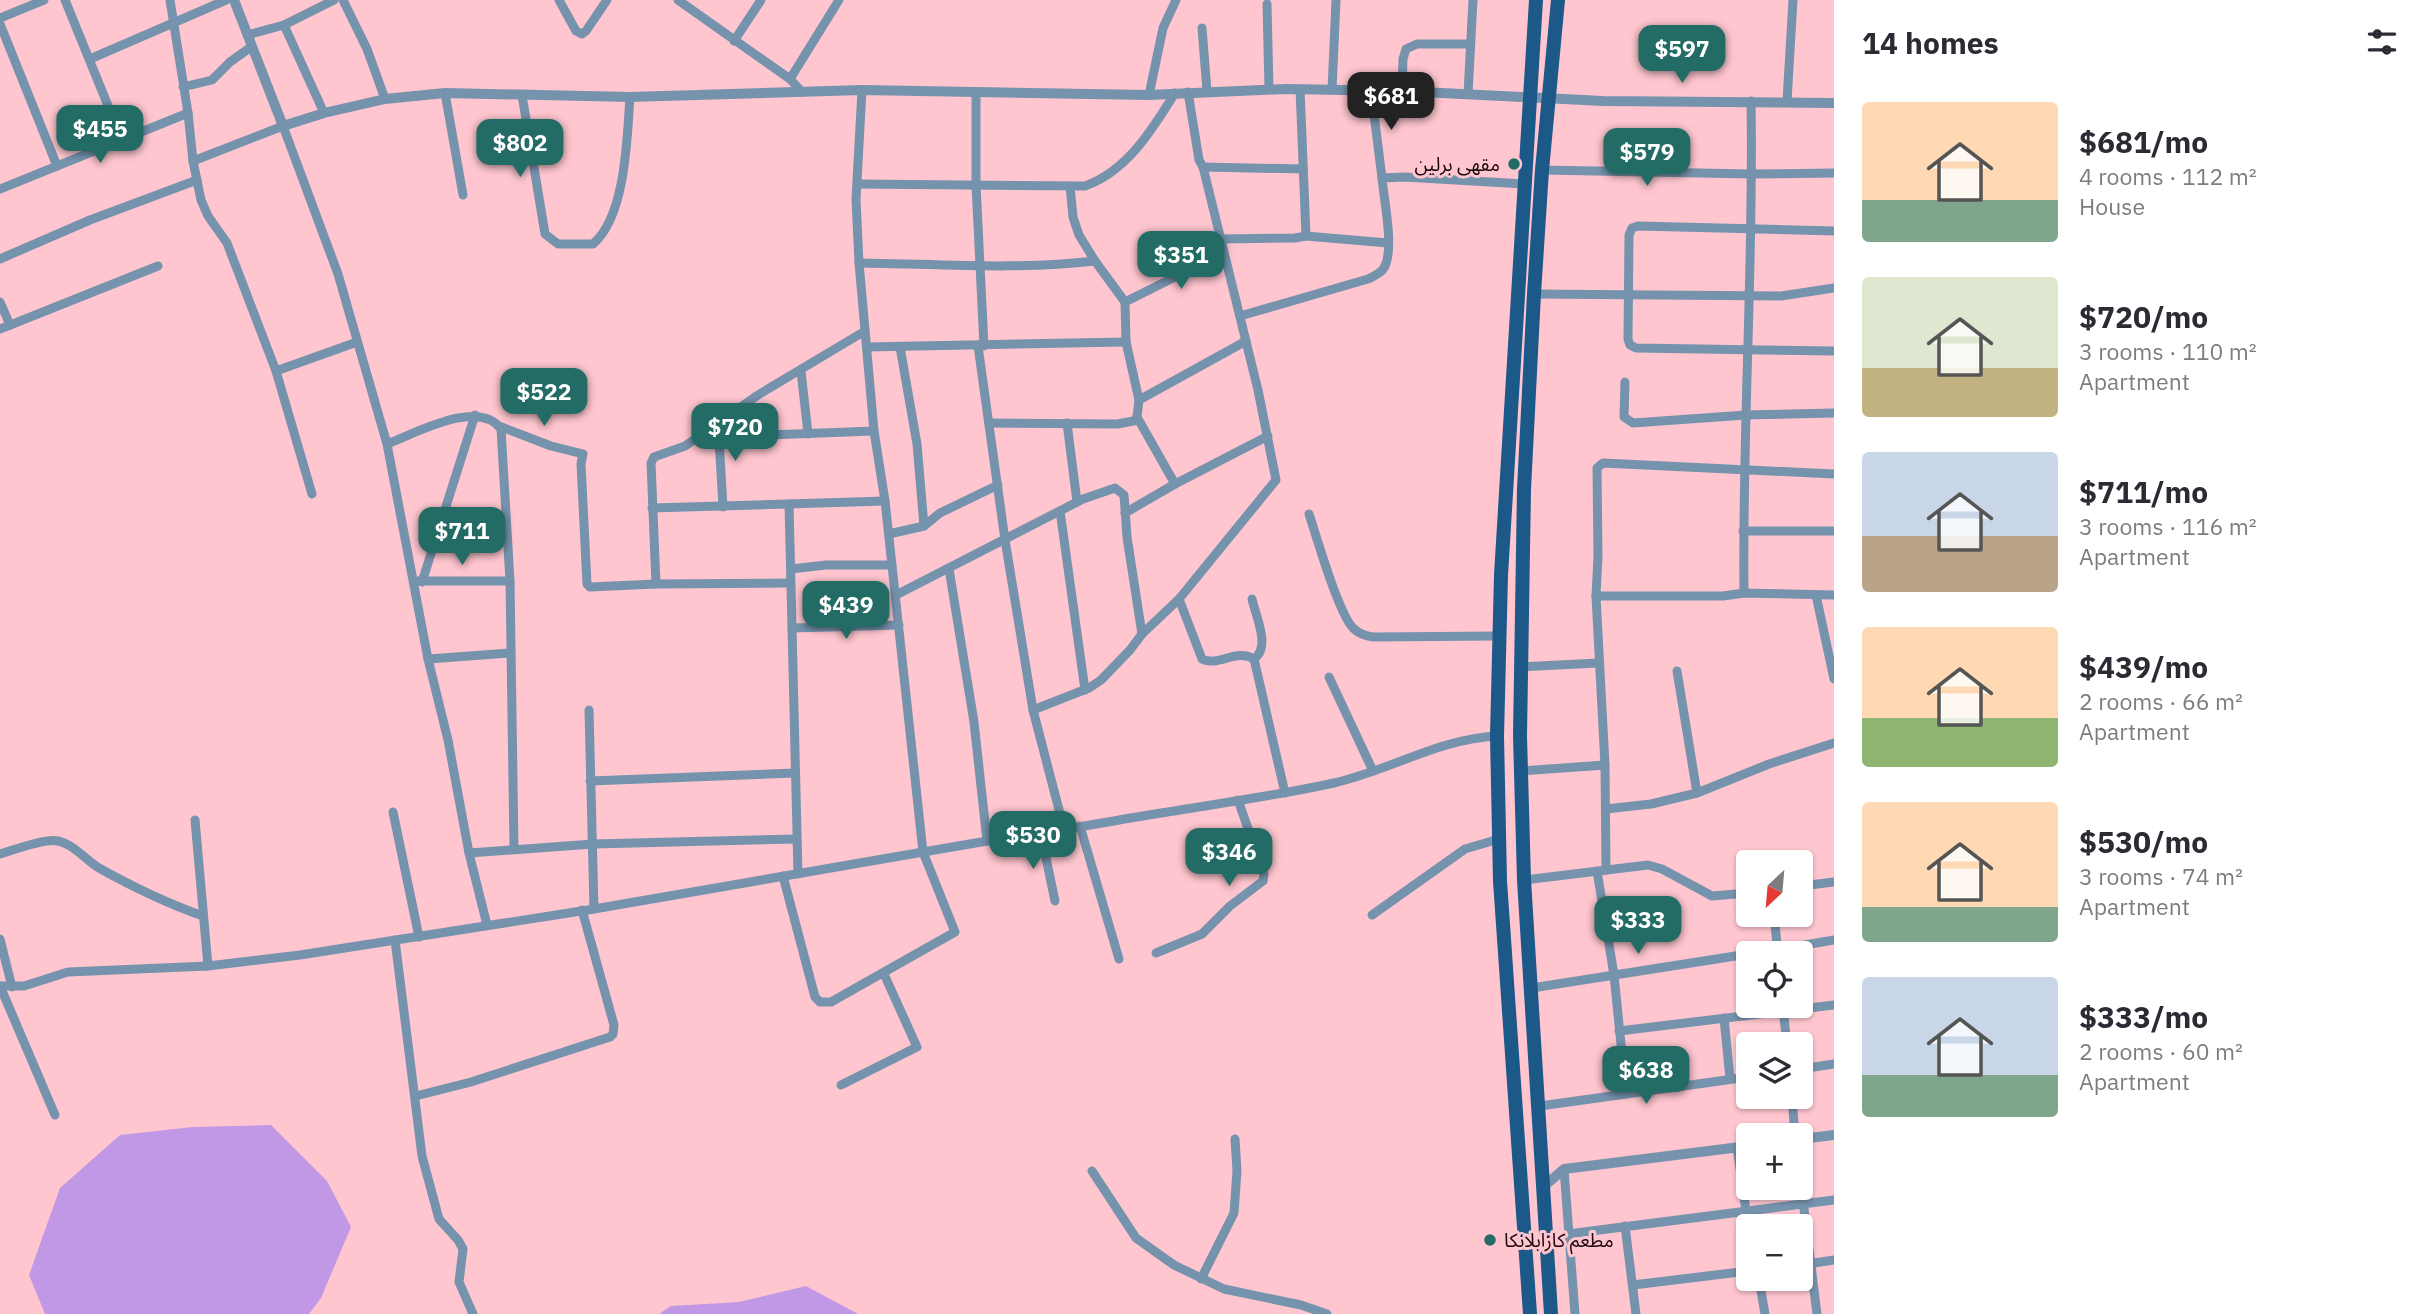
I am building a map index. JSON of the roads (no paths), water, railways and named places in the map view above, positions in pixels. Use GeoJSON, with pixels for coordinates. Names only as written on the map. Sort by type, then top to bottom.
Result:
{"type":"FeatureCollection","features":[{"type":"Feature","properties":{"kind":"main road"},"geometry":{"type":"LineString","coordinates":[[1530,1314],[1501,894],[1497,736],[1499,636],[1536,0]]}},
{"type":"Feature","properties":{"kind":"main road"},"geometry":{"type":"LineString","coordinates":[[1551,1314],[1524,880],[1520,771],[1524,489],[1542,170],[1558,0]]}},
{"type":"Feature","properties":{"kind":"street"},"geometry":{"type":"LineString","coordinates":[[0,18],[44,0]]}},
{"type":"Feature","properties":{"kind":"street"},"geometry":{"type":"LineString","coordinates":[[65,0],[121,140]]}},
{"type":"Feature","properties":{"kind":"street"},"geometry":{"type":"LineString","coordinates":[[170,0],[201,200],[208,216],[227,243],[275,371],[312,494]]}},
{"type":"Feature","properties":{"kind":"street"},"geometry":{"type":"LineString","coordinates":[[90,59],[226,0]]}},
{"type":"Feature","properties":{"kind":"street"},"geometry":{"type":"LineString","coordinates":[[233,0],[338,274],[387,444],[428,659],[487,925]]}},
{"type":"Feature","properties":{"kind":"street"},"geometry":{"type":"LineString","coordinates":[[343,0],[367,49],[384,99]]}},
{"type":"Feature","properties":{"kind":"street"},"geometry":{"type":"LineString","coordinates":[[559,0],[576,31],[582,34],[607,0]]}},
{"type":"Feature","properties":{"kind":"street"},"geometry":{"type":"LineString","coordinates":[[734,41],[761,0]]}},
{"type":"Feature","properties":{"kind":"street"},"geometry":{"type":"LineString","coordinates":[[790,79],[839,0]]}},
{"type":"Feature","properties":{"kind":"street"},"geometry":{"type":"LineString","coordinates":[[1149,95],[1163,28],[1176,0]]}},
{"type":"Feature","properties":{"kind":"street"},"geometry":{"type":"LineString","coordinates":[[1332,90],[1336,0]]}},
{"type":"Feature","properties":{"kind":"street"},"geometry":{"type":"LineString","coordinates":[[1468,94],[1473,0]]}},
{"type":"Feature","properties":{"kind":"street"},"geometry":{"type":"LineString","coordinates":[[1787,101],[1793,0]]}},
{"type":"Feature","properties":{"kind":"street"},"geometry":{"type":"LineString","coordinates":[[247,35],[284,24],[329,1]]}},
{"type":"Feature","properties":{"kind":"street"},"geometry":{"type":"LineString","coordinates":[[681,1],[790,79],[802,92]]}},
{"type":"Feature","properties":{"kind":"street"},"geometry":{"type":"LineString","coordinates":[[1267,4],[1269,89]]}},
{"type":"Feature","properties":{"kind":"street"},"geometry":{"type":"LineString","coordinates":[[0,24],[57,166]]}},
{"type":"Feature","properties":{"kind":"street"},"geometry":{"type":"LineString","coordinates":[[284,24],[324,113]]}},
{"type":"Feature","properties":{"kind":"street"},"geometry":{"type":"LineString","coordinates":[[1202,28],[1207,91]]}},
{"type":"Feature","properties":{"kind":"street"},"geometry":{"type":"LineString","coordinates":[[1402,91],[1403,53],[1406,49],[1417,44],[1470,44]]}},
{"type":"Feature","properties":{"kind":"street"},"geometry":{"type":"LineString","coordinates":[[183,87],[212,79],[251,47]]}},
{"type":"Feature","properties":{"kind":"street"},"geometry":{"type":"LineString","coordinates":[[1300,89],[1306,236]]}},
{"type":"Feature","properties":{"kind":"street"},"geometry":{"type":"LineString","coordinates":[[193,160],[324,113],[384,99],[445,93],[629,97],[862,90],[1149,95],[1300,89],[1402,91],[1530,99],[1834,103]]}},
{"type":"Feature","properties":{"kind":"street"},"geometry":{"type":"LineString","coordinates":[[783,876],[815,997],[820,1002],[831,1002],[955,932],[923,852],[889,534],[874,431],[859,263],[857,184],[862,90]]}},
{"type":"Feature","properties":{"kind":"street"},"geometry":{"type":"LineString","coordinates":[[1240,316],[1368,279],[1379,274],[1385,266],[1388,243],[1371,90]]}},
{"type":"Feature","properties":{"kind":"street"},"geometry":{"type":"LineString","coordinates":[[1033,710],[1085,690],[1101,680],[1142,634],[1179,599],[1275,483],[1276,474],[1246,341],[1203,167],[1199,160],[1188,92]]}},
{"type":"Feature","properties":{"kind":"street"},"geometry":{"type":"LineString","coordinates":[[445,93],[463,195]]}},
{"type":"Feature","properties":{"kind":"street"},"geometry":{"type":"LineString","coordinates":[[976,93],[981,346],[989,423],[1033,710],[1064,829]]}},
{"type":"Feature","properties":{"kind":"street"},"geometry":{"type":"LineString","coordinates":[[857,184],[1084,186],[1116,169],[1138,147],[1175,93]]}},
{"type":"Feature","properties":{"kind":"street"},"geometry":{"type":"LineString","coordinates":[[522,95],[545,234],[558,244],[596,243],[609,220],[625,169],[629,97]]}},
{"type":"Feature","properties":{"kind":"street"},"geometry":{"type":"LineString","coordinates":[[1744,593],[1751,101]]}},
{"type":"Feature","properties":{"kind":"street"},"geometry":{"type":"LineString","coordinates":[[0,189],[188,113]]}},
{"type":"Feature","properties":{"kind":"street"},"geometry":{"type":"LineString","coordinates":[[1203,167],[1303,169]]}},
{"type":"Feature","properties":{"kind":"street"},"geometry":{"type":"LineString","coordinates":[[1542,170],[1834,173]]}},
{"type":"Feature","properties":{"kind":"street"},"geometry":{"type":"LineString","coordinates":[[1382,178],[1524,184]]}},
{"type":"Feature","properties":{"kind":"street"},"geometry":{"type":"LineString","coordinates":[[0,258],[90,220],[197,180]]}},
{"type":"Feature","properties":{"kind":"street"},"geometry":{"type":"LineString","coordinates":[[1070,186],[1076,226],[1095,261],[1125,302],[1126,342],[1139,400],[1137,417],[1175,484]]}},
{"type":"Feature","properties":{"kind":"street"},"geometry":{"type":"LineString","coordinates":[[1834,231],[1638,226],[1632,228],[1629,235],[1628,295],[1628,339],[1630,345],[1636,348],[1834,351]]}},
{"type":"Feature","properties":{"kind":"street"},"geometry":{"type":"LineString","coordinates":[[1221,240],[1306,236],[1388,243]]}},
{"type":"Feature","properties":{"kind":"street"},"geometry":{"type":"LineString","coordinates":[[1125,302],[1223,253]]}},
{"type":"Feature","properties":{"kind":"street"},"geometry":{"type":"LineString","coordinates":[[859,263],[981,266],[1062,265],[1095,261]]}},
{"type":"Feature","properties":{"kind":"street"},"geometry":{"type":"LineString","coordinates":[[0,329],[158,266]]}},
{"type":"Feature","properties":{"kind":"street"},"geometry":{"type":"LineString","coordinates":[[1534,294],[1781,296],[1834,288]]}},
{"type":"Feature","properties":{"kind":"street"},"geometry":{"type":"LineString","coordinates":[[0,302],[10,325]]}},
{"type":"Feature","properties":{"kind":"street"},"geometry":{"type":"LineString","coordinates":[[656,584],[652,459],[656,455],[685,446],[758,395],[865,331]]}},
{"type":"Feature","properties":{"kind":"street"},"geometry":{"type":"LineString","coordinates":[[1139,400],[1246,341]]}},
{"type":"Feature","properties":{"kind":"street"},"geometry":{"type":"LineString","coordinates":[[275,371],[357,342]]}},
{"type":"Feature","properties":{"kind":"street"},"geometry":{"type":"LineString","coordinates":[[867,347],[1126,342]]}},
{"type":"Feature","properties":{"kind":"street"},"geometry":{"type":"LineString","coordinates":[[900,347],[916,432],[924,526]]}},
{"type":"Feature","properties":{"kind":"street"},"geometry":{"type":"LineString","coordinates":[[801,371],[808,434]]}},
{"type":"Feature","properties":{"kind":"street"},"geometry":{"type":"LineString","coordinates":[[1625,382],[1623,417],[1633,423],[1746,415],[1834,413]]}},
{"type":"Feature","properties":{"kind":"street"},"geometry":{"type":"LineString","coordinates":[[387,444],[458,417],[475,415],[551,446],[583,454],[589,586],[790,583]]}},
{"type":"Feature","properties":{"kind":"street"},"geometry":{"type":"LineString","coordinates":[[422,582],[475,415]]}},
{"type":"Feature","properties":{"kind":"street"},"geometry":{"type":"LineString","coordinates":[[989,423],[1117,424],[1134,421],[1137,417]]}},
{"type":"Feature","properties":{"kind":"street"},"geometry":{"type":"LineString","coordinates":[[718,422],[723,507]]}},
{"type":"Feature","properties":{"kind":"street"},"geometry":{"type":"LineString","coordinates":[[1067,424],[1077,502]]}},
{"type":"Feature","properties":{"kind":"street"},"geometry":{"type":"LineString","coordinates":[[499,426],[502,436],[510,581],[514,849]]}},
{"type":"Feature","properties":{"kind":"street"},"geometry":{"type":"LineString","coordinates":[[719,437],[874,431]]}},
{"type":"Feature","properties":{"kind":"street"},"geometry":{"type":"LineString","coordinates":[[1125,513],[1268,436]]}},
{"type":"Feature","properties":{"kind":"street"},"geometry":{"type":"LineString","coordinates":[[1626,1094],[1601,871],[1606,809],[1596,596],[1597,468],[1599,465],[1834,474]]}},
{"type":"Feature","properties":{"kind":"street"},"geometry":{"type":"LineString","coordinates":[[889,534],[924,526],[940,513],[998,485]]}},
{"type":"Feature","properties":{"kind":"street"},"geometry":{"type":"LineString","coordinates":[[896,595],[1077,502],[1115,488],[1124,495],[1126,537],[1142,634]]}},
{"type":"Feature","properties":{"kind":"street"},"geometry":{"type":"LineString","coordinates":[[652,508],[885,501]]}},
{"type":"Feature","properties":{"kind":"street"},"geometry":{"type":"LineString","coordinates":[[789,504],[798,874]]}},
{"type":"Feature","properties":{"kind":"street"},"geometry":{"type":"LineString","coordinates":[[1060,511],[1085,690]]}},
{"type":"Feature","properties":{"kind":"street"},"geometry":{"type":"LineString","coordinates":[[1309,514],[1352,628],[1373,637],[1499,636]]}},
{"type":"Feature","properties":{"kind":"street"},"geometry":{"type":"LineString","coordinates":[[1743,531],[1834,531]]}},
{"type":"Feature","properties":{"kind":"street"},"geometry":{"type":"LineString","coordinates":[[791,569],[826,565],[892,565]]}},
{"type":"Feature","properties":{"kind":"street"},"geometry":{"type":"LineString","coordinates":[[949,569],[974,722],[987,841]]}},
{"type":"Feature","properties":{"kind":"street"},"geometry":{"type":"LineString","coordinates":[[412,580],[510,581]]}},
{"type":"Feature","properties":{"kind":"street"},"geometry":{"type":"LineString","coordinates":[[1596,596],[1723,596],[1744,593],[1834,595]]}},
{"type":"Feature","properties":{"kind":"street"},"geometry":{"type":"LineString","coordinates":[[1816,595],[1834,679]]}},
{"type":"Feature","properties":{"kind":"street"},"geometry":{"type":"LineString","coordinates":[[1179,599],[1202,659],[1208,662],[1244,655],[1254,659]]}},
{"type":"Feature","properties":{"kind":"street"},"geometry":{"type":"LineString","coordinates":[[1252,599],[1263,644],[1260,654],[1254,659]]}},
{"type":"Feature","properties":{"kind":"street"},"geometry":{"type":"LineString","coordinates":[[792,628],[899,625]]}},
{"type":"Feature","properties":{"kind":"street"},"geometry":{"type":"LineString","coordinates":[[428,659],[510,653]]}},
{"type":"Feature","properties":{"kind":"street"},"geometry":{"type":"LineString","coordinates":[[1254,659],[1285,793]]}},
{"type":"Feature","properties":{"kind":"street"},"geometry":{"type":"LineString","coordinates":[[1521,667],[1598,663]]}},
{"type":"Feature","properties":{"kind":"street"},"geometry":{"type":"LineString","coordinates":[[1677,671],[1697,793]]}},
{"type":"Feature","properties":{"kind":"street"},"geometry":{"type":"LineString","coordinates":[[1329,677],[1373,771]]}},
{"type":"Feature","properties":{"kind":"street"},"geometry":{"type":"LineString","coordinates":[[589,710],[594,909]]}},
{"type":"Feature","properties":{"kind":"street"},"geometry":{"type":"LineString","coordinates":[[55,1115],[0,986],[38,982],[68,972],[208,966],[419,937],[594,909],[1285,793],[1373,771],[1440,745],[1469,738],[1497,736]]}},
{"type":"Feature","properties":{"kind":"street"},"geometry":{"type":"LineString","coordinates":[[1606,809],[1651,804],[1697,793],[1769,764],[1834,743]]}},
{"type":"Feature","properties":{"kind":"street"},"geometry":{"type":"LineString","coordinates":[[1520,771],[1605,765]]}},
{"type":"Feature","properties":{"kind":"street"},"geometry":{"type":"LineString","coordinates":[[590,780],[795,773]]}},
{"type":"Feature","properties":{"kind":"street"},"geometry":{"type":"LineString","coordinates":[[1156,953],[1202,934],[1236,901],[1263,881],[1264,874],[1238,800]]}},
{"type":"Feature","properties":{"kind":"street"},"geometry":{"type":"LineString","coordinates":[[393,812],[419,937]]}},
{"type":"Feature","properties":{"kind":"street"},"geometry":{"type":"LineString","coordinates":[[195,820],[208,966]]}},
{"type":"Feature","properties":{"kind":"street"},"geometry":{"type":"LineString","coordinates":[[1080,826],[1119,958]]}},
{"type":"Feature","properties":{"kind":"street"},"geometry":{"type":"LineString","coordinates":[[1041,834],[1055,901]]}},
{"type":"Feature","properties":{"kind":"street"},"geometry":{"type":"LineString","coordinates":[[469,853],[593,844],[796,839]]}},
{"type":"Feature","properties":{"kind":"street"},"geometry":{"type":"LineString","coordinates":[[1372,915],[1465,849],[1499,839]]}},
{"type":"Feature","properties":{"kind":"street"},"geometry":{"type":"LineString","coordinates":[[0,854],[46,841],[61,841],[95,866],[133,887],[203,915]]}},
{"type":"Feature","properties":{"kind":"street"},"geometry":{"type":"LineString","coordinates":[[1524,880],[1648,865],[1662,869],[1712,896],[1736,894]]}},
{"type":"Feature","properties":{"kind":"street"},"geometry":{"type":"LineString","coordinates":[[1813,885],[1834,882]]}},
{"type":"Feature","properties":{"kind":"street"},"geometry":{"type":"LineString","coordinates":[[416,1096],[536,1062],[613,1034],[614,1025],[582,910]]}},
{"type":"Feature","properties":{"kind":"street"},"geometry":{"type":"LineString","coordinates":[[0,939],[12,986]]}},
{"type":"Feature","properties":{"kind":"street"},"geometry":{"type":"LineString","coordinates":[[395,940],[422,1156],[439,1219],[458,1240],[463,1250],[459,1282],[473,1314]]}},
{"type":"Feature","properties":{"kind":"street"},"geometry":{"type":"LineString","coordinates":[[1813,944],[1834,940]]}},
{"type":"Feature","properties":{"kind":"street"},"geometry":{"type":"LineString","coordinates":[[1532,988],[1736,956]]}},
{"type":"Feature","properties":{"kind":"street"},"geometry":{"type":"LineString","coordinates":[[841,1085],[917,1046],[884,974]]}},
{"type":"Feature","properties":{"kind":"street"},"geometry":{"type":"LineString","coordinates":[[1813,1006],[1834,1004]]}},
{"type":"Feature","properties":{"kind":"street"},"geometry":{"type":"LineString","coordinates":[[1619,1031],[1736,1016]]}},
{"type":"Feature","properties":{"kind":"street"},"geometry":{"type":"LineString","coordinates":[[1724,1018],[1730,1080]]}},
{"type":"Feature","properties":{"kind":"street"},"geometry":{"type":"LineString","coordinates":[[1813,1067],[1834,1064]]}},
{"type":"Feature","properties":{"kind":"street"},"geometry":{"type":"LineString","coordinates":[[1540,1106],[1736,1079]]}},
{"type":"Feature","properties":{"kind":"street"},"geometry":{"type":"LineString","coordinates":[[1813,1138],[1834,1135]]}},
{"type":"Feature","properties":{"kind":"street"},"geometry":{"type":"LineString","coordinates":[[1201,1279],[1234,1213],[1237,1171],[1235,1139]]}},
{"type":"Feature","properties":{"kind":"street"},"geometry":{"type":"LineString","coordinates":[[1542,1188],[1564,1169],[1736,1148]]}},
{"type":"Feature","properties":{"kind":"street"},"geometry":{"type":"LineString","coordinates":[[1540,1156],[1564,1169]]}},
{"type":"Feature","properties":{"kind":"street"},"geometry":{"type":"LineString","coordinates":[[1564,1169],[1575,1314]]}},
{"type":"Feature","properties":{"kind":"street"},"geometry":{"type":"LineString","coordinates":[[1092,1171],[1136,1238],[1174,1265],[1224,1289],[1301,1305],[1327,1314]]}},
{"type":"Feature","properties":{"kind":"street"},"geometry":{"type":"LineString","coordinates":[[1745,1200],[1746,1211]]}},
{"type":"Feature","properties":{"kind":"street"},"geometry":{"type":"LineString","coordinates":[[1803,1200],[1804,1214]]}},
{"type":"Feature","properties":{"kind":"street"},"geometry":{"type":"LineString","coordinates":[[1569,1234],[1834,1200]]}},
{"type":"Feature","properties":{"kind":"street"},"geometry":{"type":"LineString","coordinates":[[1625,1226],[1636,1314]]}},
{"type":"Feature","properties":{"kind":"street"},"geometry":{"type":"LineString","coordinates":[[1813,1263],[1834,1260]]}},
{"type":"Feature","properties":{"kind":"street"},"geometry":{"type":"LineString","coordinates":[[1633,1285],[1736,1272]]}},
{"type":"Feature","properties":{"kind":"street"},"geometry":{"type":"LineString","coordinates":[[1761,1291],[1765,1314]]}},
{"type":"Feature","properties":{"kind":"street"},"geometry":{"type":"LineString","coordinates":[[1812,1291],[1817,1314]]}},
{"type":"Feature","properties":{"kind":"place","name":"مقهى برلين"},"geometry":{"type":"Point","coordinates":[1514,164]}},
{"type":"Feature","properties":{"kind":"place","name":"مطعم كازابلانكا"},"geometry":{"type":"Point","coordinates":[1490,1240]}}]}
